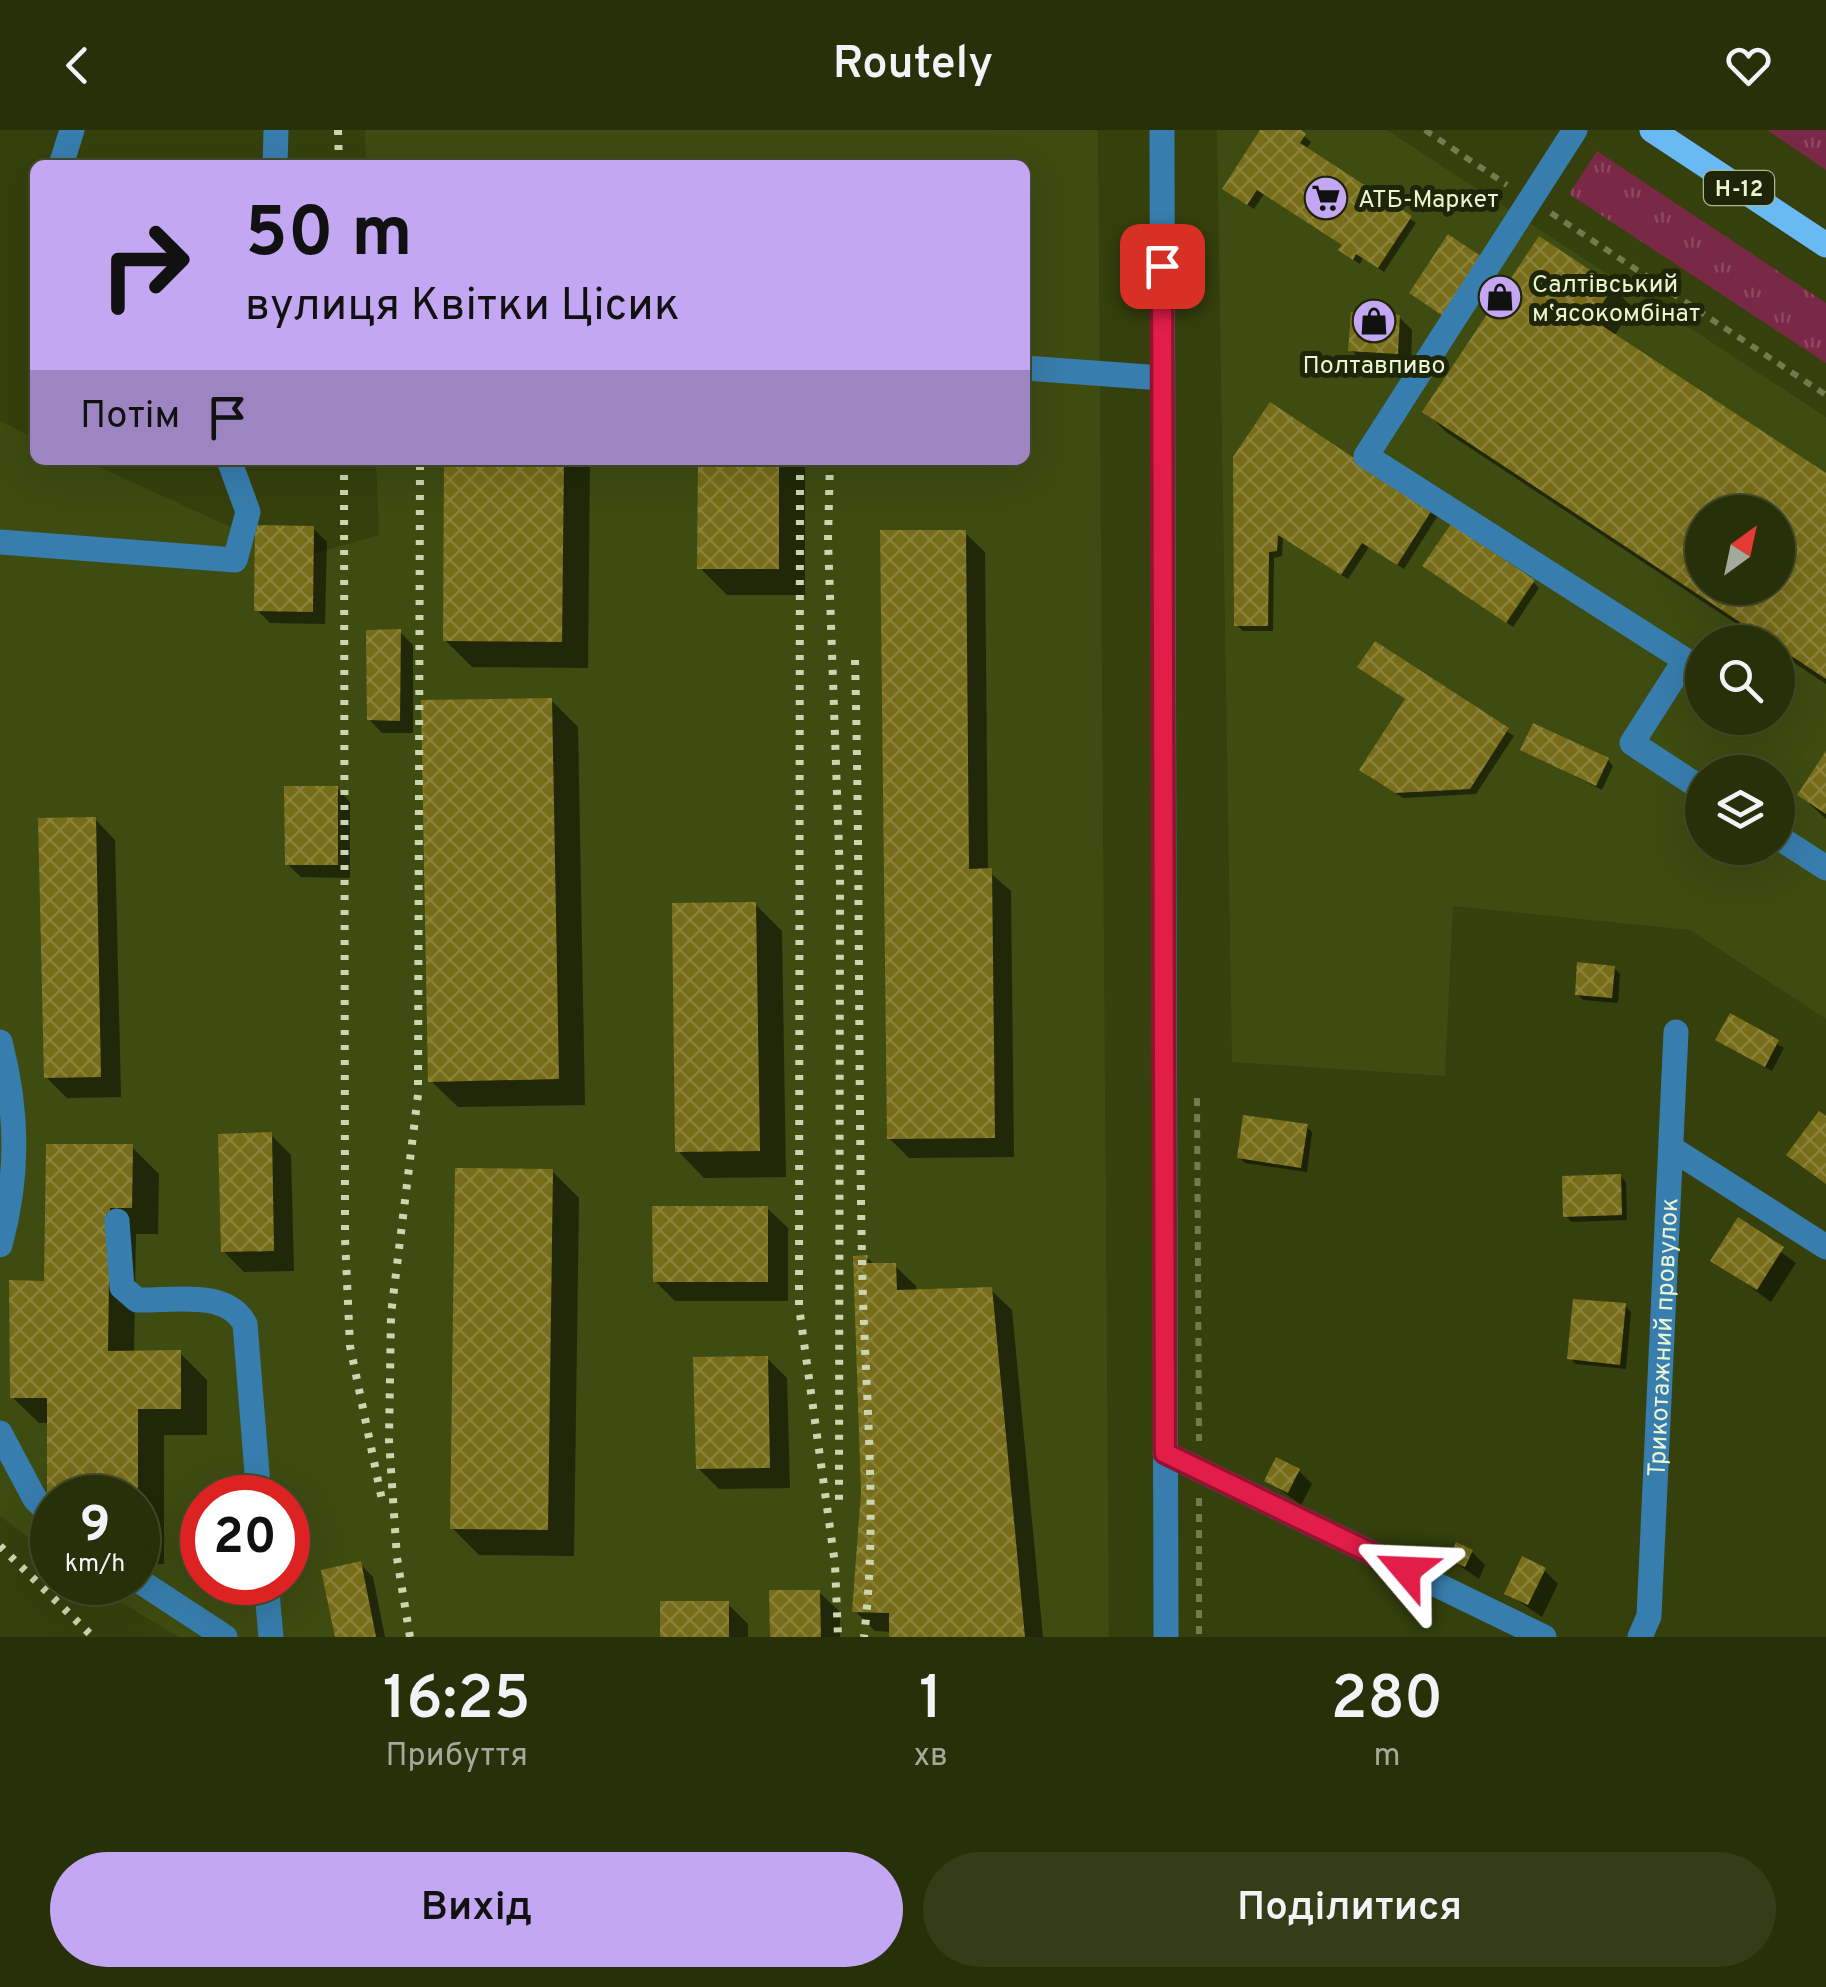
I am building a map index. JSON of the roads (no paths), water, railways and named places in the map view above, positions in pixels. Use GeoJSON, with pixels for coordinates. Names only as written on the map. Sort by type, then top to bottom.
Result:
{"type":"FeatureCollection","features":[{"type":"Feature","properties":{"kind":"main road","name":"Н-12"},"geometry":{"type":"LineString","coordinates":[[1652,130],[1826,245]]}},
{"type":"Feature","properties":{"kind":"street"},"geometry":{"type":"LineString","coordinates":[[63,160],[72,130]]}},
{"type":"Feature","properties":{"kind":"street"},"geometry":{"type":"LineString","coordinates":[[275,160],[276,130]]}},
{"type":"Feature","properties":{"kind":"street"},"geometry":{"type":"LineString","coordinates":[[1162,130],[1166,1637]]}},
{"type":"Feature","properties":{"kind":"street"},"geometry":{"type":"LineString","coordinates":[[1575,130],[1366,456],[1685,660],[1632,744],[1685,778]]}},
{"type":"Feature","properties":{"kind":"street"},"geometry":{"type":"LineString","coordinates":[[1030,368],[1162,378]]}},
{"type":"Feature","properties":{"kind":"street"},"geometry":{"type":"LineString","coordinates":[[0,542],[235,560],[248,512],[231,465]]}},
{"type":"Feature","properties":{"kind":"street"},"geometry":{"type":"LineString","coordinates":[[1795,848],[1826,868]]}},
{"type":"Feature","properties":{"kind":"street","name":"Трикотажний провулок"},"geometry":{"type":"LineString","coordinates":[[1640,1637],[1649,1616],[1676,1032]]}},
{"type":"Feature","properties":{"kind":"street"},"geometry":{"type":"LineString","coordinates":[[0,1042],[16,1136],[12,1200],[0,1245]]}},
{"type":"Feature","properties":{"kind":"street"},"geometry":{"type":"LineString","coordinates":[[1671,1148],[1826,1248]]}},
{"type":"Feature","properties":{"kind":"street"},"geometry":{"type":"LineString","coordinates":[[117,1221],[122,1287],[127,1296],[137,1300],[222,1302],[237,1309],[245,1324],[257,1475]]}},
{"type":"Feature","properties":{"kind":"street"},"geometry":{"type":"LineString","coordinates":[[0,1433],[30,1490]]}},
{"type":"Feature","properties":{"kind":"street"},"geometry":{"type":"LineString","coordinates":[[1165,1453],[1544,1637]]}},
{"type":"Feature","properties":{"kind":"street"},"geometry":{"type":"LineString","coordinates":[[160,1594],[225,1637]]}},
{"type":"Feature","properties":{"kind":"street"},"geometry":{"type":"LineString","coordinates":[[268,1605],[271,1637]]}},
{"type":"Feature","properties":{"kind":"railway"},"geometry":{"type":"LineString","coordinates":[[338,130],[339,160]]}},
{"type":"Feature","properties":{"kind":"railway"},"geometry":{"type":"LineString","coordinates":[[344,465],[345,1238],[350,1346],[382,1500]]}},
{"type":"Feature","properties":{"kind":"railway"},"geometry":{"type":"LineString","coordinates":[[410,1637],[397,1558],[389,1440],[391,1314],[418,1095],[420,465]]}},
{"type":"Feature","properties":{"kind":"railway"},"geometry":{"type":"LineString","coordinates":[[800,465],[799,1307],[835,1564],[838,1637]]}},
{"type":"Feature","properties":{"kind":"railway"},"geometry":{"type":"LineString","coordinates":[[830,465],[828,540],[840,877],[839,1500]]}},
{"type":"Feature","properties":{"kind":"railway"},"geometry":{"type":"LineString","coordinates":[[855,660],[862,1259],[870,1495],[864,1637]]}},
{"type":"Feature","properties":{"kind":"railway"},"geometry":{"type":"LineString","coordinates":[[0,1546],[93,1637]]}},
{"type":"Feature","properties":{"kind":"place","name":"АТБ-Маркет"},"geometry":{"type":"Point","coordinates":[1326,198]}},
{"type":"Feature","properties":{"kind":"place","name":"Салтівський мʼясокомбінат"},"geometry":{"type":"Point","coordinates":[1500,297]}},
{"type":"Feature","properties":{"kind":"place","name":"Полтавпиво"},"geometry":{"type":"Point","coordinates":[1374,321]}}]}
